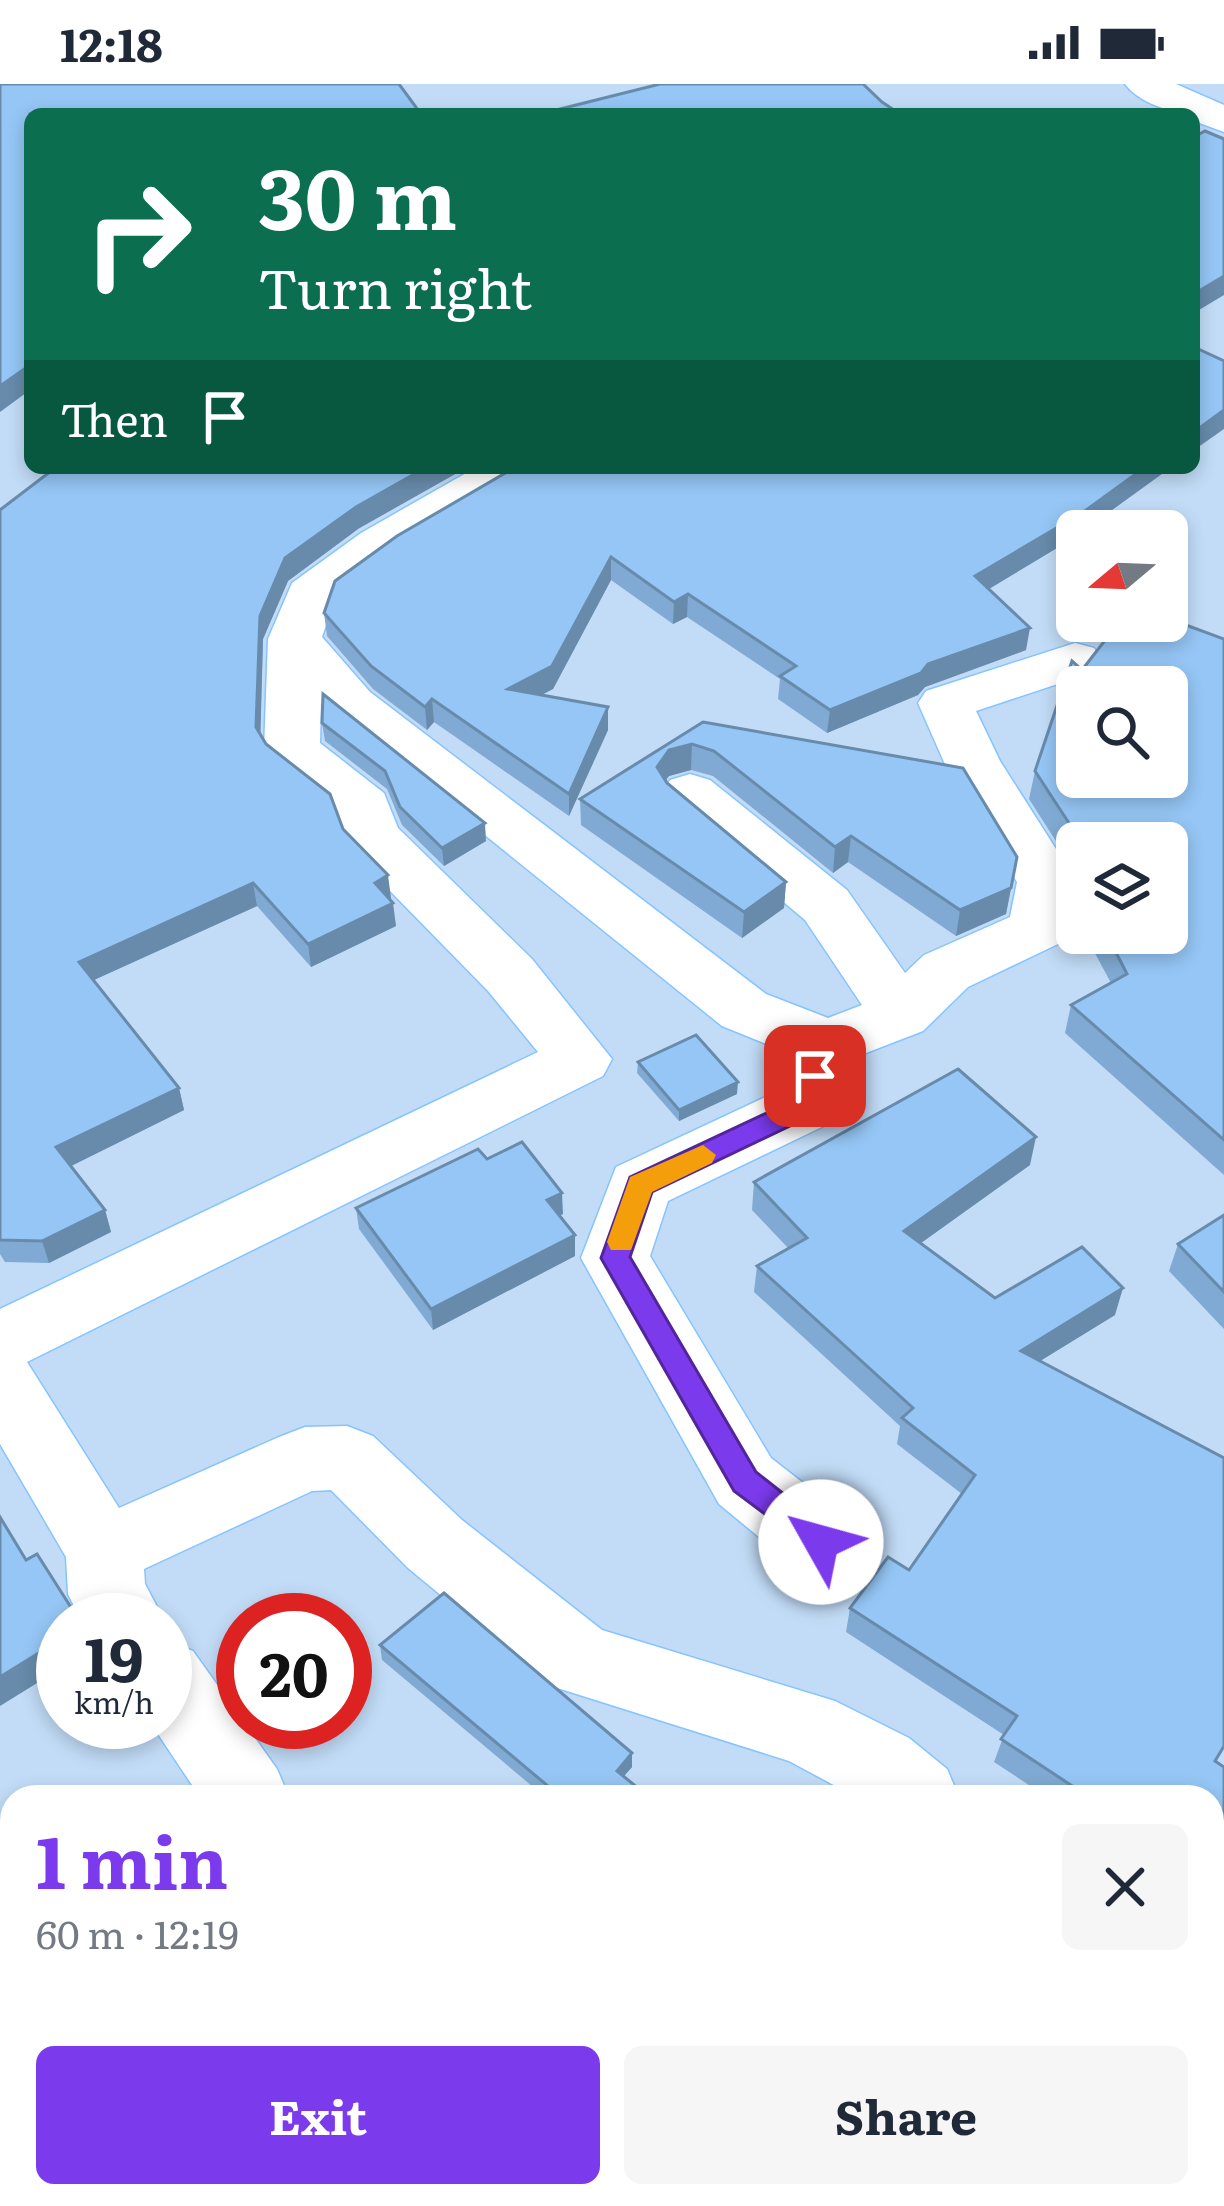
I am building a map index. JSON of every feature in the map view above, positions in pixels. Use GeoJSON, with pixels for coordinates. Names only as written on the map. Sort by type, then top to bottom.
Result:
{"type":"FeatureCollection","features":[{"type":"Feature","properties":{"kind":"street"},"geometry":{"type":"LineString","coordinates":[[1144,84],[1197,108]]}},
{"type":"Feature","properties":{"kind":"street"},"geometry":{"type":"LineString","coordinates":[[0,1342],[580,1059],[510,976],[370,835],[364,806],[292,750],[295,639],[310,594],[379,544],[500,474]]}},
{"type":"Feature","properties":{"kind":"street"},"geometry":{"type":"LineString","coordinates":[[295,639],[351,704],[744,1010],[827,1043],[901,1015],[946,971],[1037,929],[1047,882],[972,762],[945,703],[1075,660]]}},
{"type":"Feature","properties":{"kind":"street"},"geometry":{"type":"LineString","coordinates":[[691,793],[826,905],[901,1015]]}},
{"type":"Feature","properties":{"kind":"street"},"geometry":{"type":"LineString","coordinates":[[821,1542],[745,1481],[615,1258],[640,1185],[803,1108],[827,1043]]}},
{"type":"Feature","properties":{"kind":"street"},"geometry":{"type":"LineString","coordinates":[[0,1380],[115,1586],[288,1466],[347,1458],[435,1544],[579,1660],[806,1728],[880,1765],[904,1785]]}},
{"type":"Feature","properties":{"kind":"street"},"geometry":{"type":"LineString","coordinates":[[192,1716],[240,1785]]}},
{"type":"Feature","properties":{"kind":"shaded area"},"geometry":{"type":"Polygon","coordinates":[[[0,84],[1224,84],[1224,1785],[0,1785],[0,84]]]}},
{"type":"Feature","properties":{"kind":"building"},"geometry":{"type":"Polygon","coordinates":[[[0,84],[399,84],[417,108],[24,108],[24,369],[0,386],[0,84]]]}},
{"type":"Feature","properties":{"kind":"building"},"geometry":{"type":"Polygon","coordinates":[[[660,84],[863,84],[891,108],[564,108],[660,84]]]}},
{"type":"Feature","properties":{"kind":"building"},"geometry":{"type":"Polygon","coordinates":[[[1205,131],[1224,139],[1224,276],[1200,290],[1200,134],[1205,131]]]}},
{"type":"Feature","properties":{"kind":"building"},"geometry":{"type":"Polygon","coordinates":[[[1200,350],[1224,361],[1224,410],[1200,428],[1200,350]]]}},
{"type":"Feature","properties":{"kind":"building"},"geometry":{"type":"Polygon","coordinates":[[[47,474],[414,474],[356,507],[285,558],[260,616],[256,727],[266,744],[330,794],[343,829],[388,875],[375,883],[393,903],[308,944],[253,883],[79,962],[179,1088],[56,1147],[105,1210],[42,1241],[0,1240],[0,510],[47,474]]]}},
{"type":"Feature","properties":{"kind":"building"},"geometry":{"type":"Polygon","coordinates":[[[504,474],[1136,474],[1086,510],[1056,510],[1056,528],[975,576],[1030,628],[928,664],[921,673],[830,710],[780,676],[796,666],[688,594],[674,602],[611,557],[552,666],[508,689],[608,707],[569,794],[432,699],[425,707],[371,666],[324,613],[335,581],[397,536],[504,474]]]}},
{"type":"Feature","properties":{"kind":"building"},"geometry":{"type":"Polygon","coordinates":[[[1188,626],[1224,639],[1224,1140],[1071,1005],[1127,974],[1117,954],[1188,954],[1188,822],[1068,822],[1035,771],[1056,709],[1056,798],[1188,798],[1188,666],[1085,666],[1104,642],[1188,642],[1188,626]]]}},
{"type":"Feature","properties":{"kind":"building"},"geometry":{"type":"Polygon","coordinates":[[[323,694],[485,823],[442,848],[400,807],[385,771],[322,723],[323,694]]]}},
{"type":"Feature","properties":{"kind":"building"},"geometry":{"type":"Polygon","coordinates":[[[703,722],[963,768],[1017,857],[1011,888],[960,910],[851,836],[835,847],[714,751],[692,744],[669,750],[657,767],[667,783],[786,882],[744,912],[580,799],[703,722]]]}},
{"type":"Feature","properties":{"kind":"building"},"geometry":{"type":"Polygon","coordinates":[[[696,1035],[738,1082],[679,1110],[638,1062],[696,1035]]]}},
{"type":"Feature","properties":{"kind":"building"},"geometry":{"type":"Polygon","coordinates":[[[958,1069],[1036,1137],[904,1231],[995,1298],[1082,1247],[1123,1288],[1021,1351],[1224,1458],[1224,1746],[1215,1761],[1224,1767],[1224,1785],[1071,1785],[1001,1739],[1017,1716],[850,1608],[888,1557],[909,1570],[975,1475],[902,1418],[913,1408],[757,1266],[807,1238],[754,1182],[958,1069]]]}},
{"type":"Feature","properties":{"kind":"building"},"geometry":{"type":"Polygon","coordinates":[[[522,1142],[562,1193],[547,1200],[575,1235],[431,1309],[356,1208],[478,1149],[487,1159],[522,1142]]]}},
{"type":"Feature","properties":{"kind":"building"},"geometry":{"type":"Polygon","coordinates":[[[1224,1215],[1224,1292],[1178,1244],[1224,1215]]]}},
{"type":"Feature","properties":{"kind":"building"},"geometry":{"type":"Polygon","coordinates":[[[0,1517],[26,1560],[37,1554],[62,1593],[36,1593],[36,1655],[0,1677],[0,1517]]]}},
{"type":"Feature","properties":{"kind":"building"},"geometry":{"type":"Polygon","coordinates":[[[444,1593],[632,1753],[617,1771],[634,1785],[547,1785],[380,1645],[444,1593]]]}},
{"type":"Feature","properties":{"kind":"slow traffic"},"geometry":{"type":"LineString","coordinates":[[621,1242],[640,1185],[703,1155]]}},
{"type":"Feature","properties":{"kind":"route"},"geometry":{"type":"LineString","coordinates":[[815,1076],[803,1108],[640,1185],[615,1258],[745,1481],[821,1542]]}}]}
